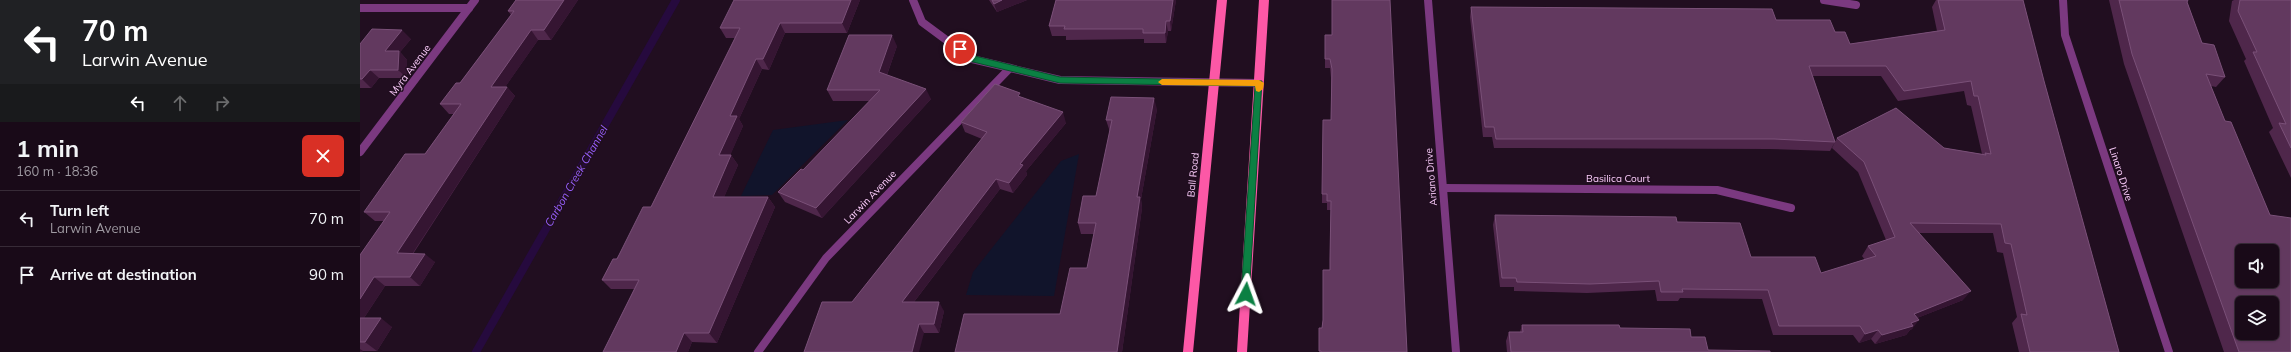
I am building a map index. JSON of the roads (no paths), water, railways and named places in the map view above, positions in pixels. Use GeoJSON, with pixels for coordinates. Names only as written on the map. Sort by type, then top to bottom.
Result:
{"type":"FeatureCollection","features":[{"type":"Feature","properties":{"kind":"main road","name":"Ball Road"},"geometry":{"type":"LineString","coordinates":[[1188,352],[1222,0]]}},
{"type":"Feature","properties":{"kind":"main road"},"geometry":{"type":"LineString","coordinates":[[1242,352],[1264,0]]}},
{"type":"Feature","properties":{"kind":"street","name":"Myra Avenue"},"geometry":{"type":"LineString","coordinates":[[360,152],[475,0]]}},
{"type":"Feature","properties":{"kind":"street"},"geometry":{"type":"LineString","coordinates":[[913,0],[922,22],[972,59],[1060,80],[1259,83]]}},
{"type":"Feature","properties":{"kind":"street","name":"Ariano Drive"},"geometry":{"type":"LineString","coordinates":[[1428,0],[1456,352]]}},
{"type":"Feature","properties":{"kind":"street"},"geometry":{"type":"LineString","coordinates":[[1824,0],[1856,6]]}},
{"type":"Feature","properties":{"kind":"street","name":"Linaro Drive"},"geometry":{"type":"LineString","coordinates":[[2063,0],[2065,35],[2129,236],[2169,352]]}},
{"type":"Feature","properties":{"kind":"street"},"geometry":{"type":"LineString","coordinates":[[360,8],[469,8]]}},
{"type":"Feature","properties":{"kind":"street","name":"Larwin Avenue"},"geometry":{"type":"LineString","coordinates":[[758,352],[826,258],[1010,68]]}},
{"type":"Feature","properties":{"kind":"street","name":"Basilica Court"},"geometry":{"type":"LineString","coordinates":[[1443,188],[1717,190],[1791,208]]}},
{"type":"Feature","properties":{"kind":"waterway","name":"Carbon Creek Channel"},"geometry":{"type":"LineString","coordinates":[[476,352],[676,0]]}}]}
